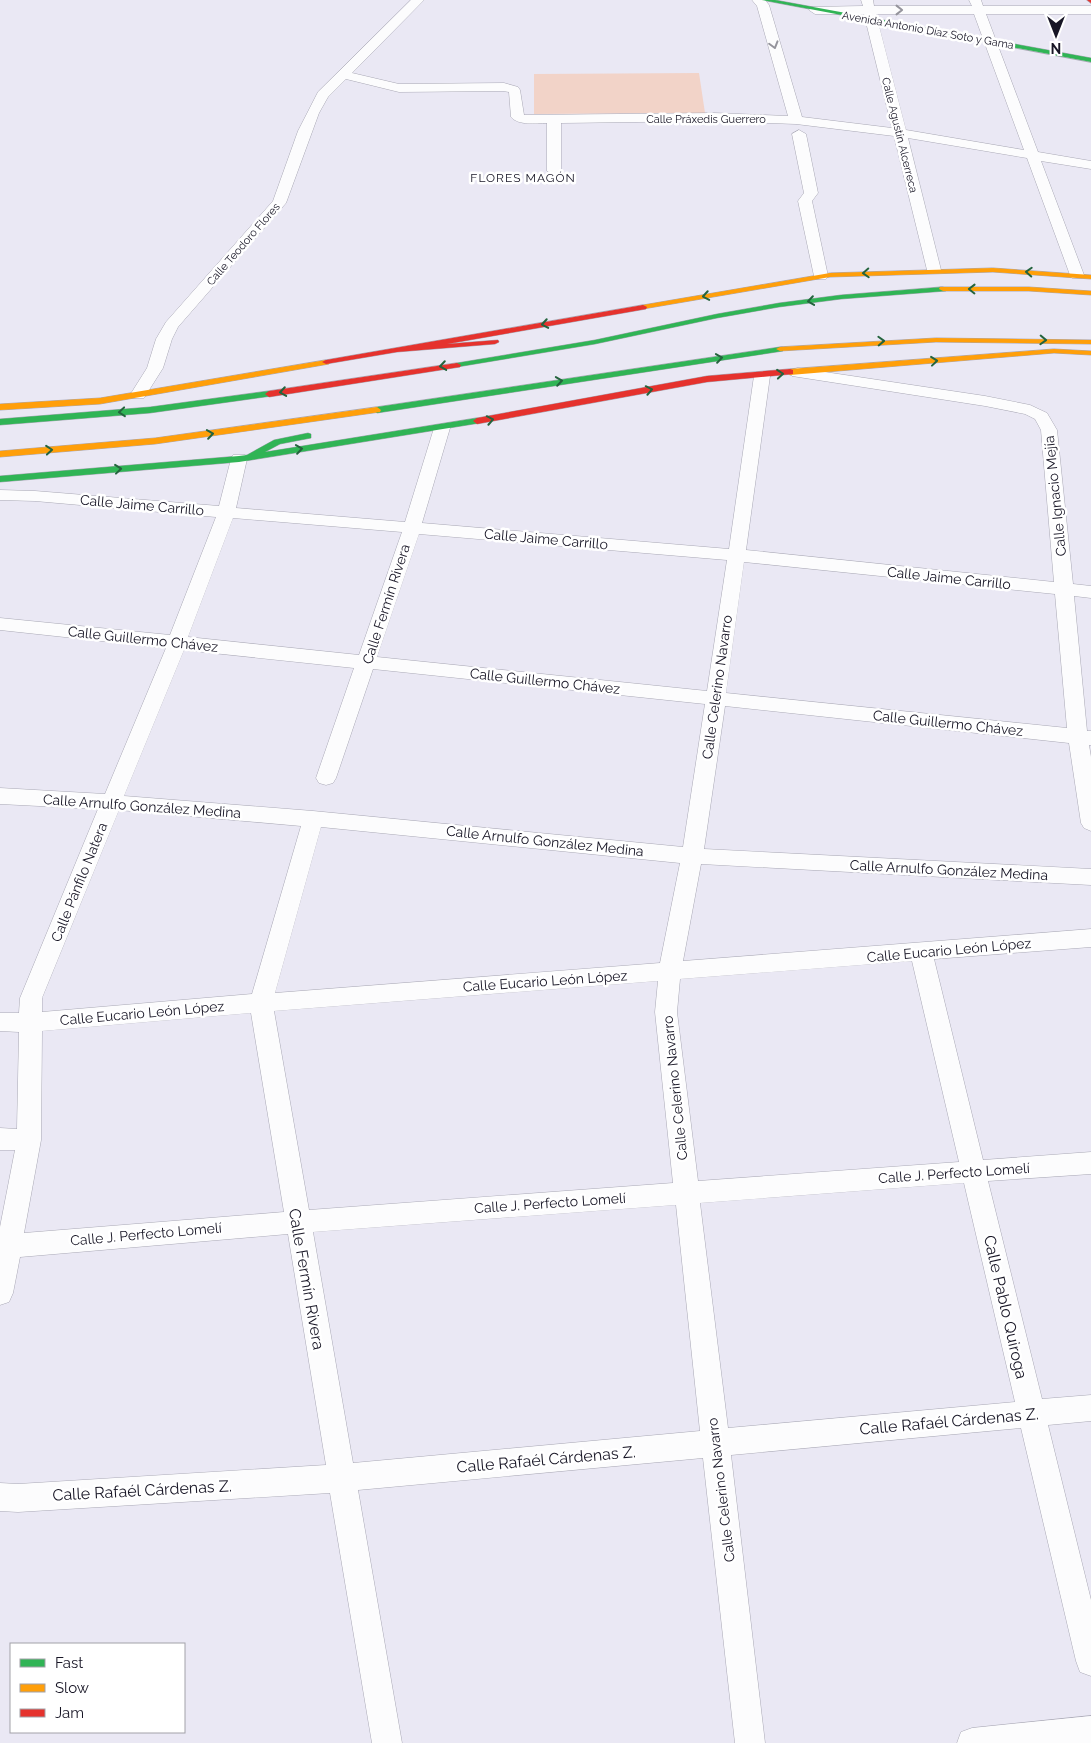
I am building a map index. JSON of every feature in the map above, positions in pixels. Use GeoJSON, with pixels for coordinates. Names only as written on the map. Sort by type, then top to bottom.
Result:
{"type":"FeatureCollection","features":[{"type":"Feature","properties":{"kind":"main road"},"geometry":{"type":"LineString","coordinates":[[764,0],[815,10]]}},
{"type":"Feature","properties":{"kind":"main road","name":"Avenida Antonio Díaz Soto y Gama"},"geometry":{"type":"LineString","coordinates":[[869,10],[991,42],[1091,60]]}},
{"type":"Feature","properties":{"kind":"main road"},"geometry":{"type":"LineString","coordinates":[[0,407],[100,401],[138,395],[821,276],[934,270],[1091,277]]}},
{"type":"Feature","properties":{"kind":"main road"},"geometry":{"type":"LineString","coordinates":[[0,422],[141,410],[235,399],[595,342],[650,329],[835,297],[931,288],[1012,289],[1091,293]]}},
{"type":"Feature","properties":{"kind":"main road"},"geometry":{"type":"LineString","coordinates":[[552,337],[650,329]]}},
{"type":"Feature","properties":{"kind":"main road"},"geometry":{"type":"LineString","coordinates":[[0,454],[155,441],[338,416],[510,388],[771,350],[853,342],[922,339],[1091,342]]}},
{"type":"Feature","properties":{"kind":"main road"},"geometry":{"type":"LineString","coordinates":[[398,350],[524,340]]}},
{"type":"Feature","properties":{"kind":"main road"},"geometry":{"type":"LineString","coordinates":[[0,479],[245,457],[442,428],[708,379],[762,376],[1054,350],[1091,352]]}},
{"type":"Feature","properties":{"kind":"main road"},"geometry":{"type":"LineString","coordinates":[[368,423],[433,409],[510,388]]}},
{"type":"Feature","properties":{"kind":"main road"},"geometry":{"type":"LineString","coordinates":[[245,457],[277,442],[322,433]]}},
{"type":"Feature","properties":{"kind":"street","name":"Calle Teodoro Flores"},"geometry":{"type":"LineString","coordinates":[[138,395],[155,368],[164,339],[171,325],[279,204],[286,192],[300,144],[314,110],[323,95],[418,0]]}},
{"type":"Feature","properties":{"kind":"street"},"geometry":{"type":"LineString","coordinates":[[758,0],[763,5],[798,127],[811,193],[805,201],[821,276]]}},
{"type":"Feature","properties":{"kind":"street"},"geometry":{"type":"LineString","coordinates":[[815,10],[869,10],[977,5],[1091,10]]}},
{"type":"Feature","properties":{"kind":"street"},"geometry":{"type":"LineString","coordinates":[[977,5],[1077,275]]}},
{"type":"Feature","properties":{"kind":"street","name":"Calle Agustín Alcerreca"},"geometry":{"type":"LineString","coordinates":[[869,10],[934,270]]}},
{"type":"Feature","properties":{"kind":"street","name":"Calle Práxedis Guerrero"},"geometry":{"type":"LineString","coordinates":[[343,75],[399,88],[509,88],[517,94],[518,116],[522,119],[714,117],[798,127],[900,133],[1091,165]]}},
{"type":"Feature","properties":{"kind":"street"},"geometry":{"type":"LineString","coordinates":[[554,119],[554,171]]}},
{"type":"Feature","properties":{"kind":"street","name":"Calle Ignacio Mejía"},"geometry":{"type":"LineString","coordinates":[[798,372],[985,401],[1030,410],[1042,416],[1049,430],[1064,590],[1085,737],[1091,823]]}},
{"type":"Feature","properties":{"kind":"street","name":"Calle Celerino Navarro"},"geometry":{"type":"LineString","coordinates":[[750,1743],[666,1012],[670,971],[692,856],[716,699],[762,376]]}},
{"type":"Feature","properties":{"kind":"street","name":"Calle Fermín Rivera"},"geometry":{"type":"LineString","coordinates":[[326,778],[412,528],[442,428]]}},
{"type":"Feature","properties":{"kind":"street","name":"Calle Pánfilo Natera"},"geometry":{"type":"LineString","coordinates":[[0,1287],[29,1140],[29,1024],[31,998],[177,643],[245,457]]}},
{"type":"Feature","properties":{"kind":"street","name":"Calle Jaime Carrillo"},"geometry":{"type":"LineString","coordinates":[[0,495],[35,496],[735,555],[1091,592]]}},
{"type":"Feature","properties":{"kind":"street","name":"Calle Guillermo Chávez"},"geometry":{"type":"LineString","coordinates":[[0,624],[1085,737]]}},
{"type":"Feature","properties":{"kind":"street","name":"Calle Arnulfo González Medina"},"geometry":{"type":"LineString","coordinates":[[0,796],[112,802],[313,819],[692,856],[1091,878]]}},
{"type":"Feature","properties":{"kind":"street","name":"Calle Fermín Rivera"},"geometry":{"type":"LineString","coordinates":[[313,819],[261,1003],[387,1743]]}},
{"type":"Feature","properties":{"kind":"street","name":"Calle Eucario León López"},"geometry":{"type":"LineString","coordinates":[[0,1022],[29,1024],[261,1003],[1091,938]]}},
{"type":"Feature","properties":{"kind":"street","name":"Calle Pablo Quiroga"},"geometry":{"type":"LineString","coordinates":[[921,952],[1091,1661]]}},
{"type":"Feature","properties":{"kind":"street"},"geometry":{"type":"LineString","coordinates":[[0,1139],[29,1140]]}},
{"type":"Feature","properties":{"kind":"street","name":"Calle J. Perfecto Lomelí"},"geometry":{"type":"LineString","coordinates":[[9,1246],[298,1222],[1091,1163]]}},
{"type":"Feature","properties":{"kind":"street","name":"Calle Rafaél Cárdenas Z."},"geometry":{"type":"LineString","coordinates":[[0,1496],[28,1497],[341,1478],[1091,1408]]}},
{"type":"Feature","properties":{"kind":"street"},"geometry":{"type":"LineString","coordinates":[[972,1743],[1091,1731]]}},
{"type":"Feature","properties":{"kind":"shaded area"},"geometry":{"type":"Polygon","coordinates":[[[699,73],[705,113],[534,114],[534,74],[699,73]]]}},
{"type":"Feature","properties":{"kind":"traffic: fast"},"geometry":{"type":"LineString","coordinates":[[765,0],[1091,60]]}},
{"type":"Feature","properties":{"kind":"traffic: fast"},"geometry":{"type":"LineString","coordinates":[[457,365],[595,342],[779,305],[841,297],[943,289]]}},
{"type":"Feature","properties":{"kind":"traffic: fast"},"geometry":{"type":"LineString","coordinates":[[377,410],[780,349]]}},
{"type":"Feature","properties":{"kind":"traffic: fast"},"geometry":{"type":"LineString","coordinates":[[0,422],[150,410],[269,394]]}},
{"type":"Feature","properties":{"kind":"traffic: fast"},"geometry":{"type":"LineString","coordinates":[[0,479],[239,459],[477,421]]}},
{"type":"Feature","properties":{"kind":"traffic: fast"},"geometry":{"type":"LineString","coordinates":[[251,456],[277,442],[308,436]]}},
{"type":"Feature","properties":{"kind":"traffic: slow"},"geometry":{"type":"LineString","coordinates":[[643,307],[830,275],[993,270],[1091,277]]}},
{"type":"Feature","properties":{"kind":"traffic: slow"},"geometry":{"type":"LineString","coordinates":[[943,289],[1029,289],[1091,293]]}},
{"type":"Feature","properties":{"kind":"traffic: slow"},"geometry":{"type":"LineString","coordinates":[[780,349],[936,340],[1091,342]]}},
{"type":"Feature","properties":{"kind":"traffic: slow"},"geometry":{"type":"LineString","coordinates":[[790,372],[1054,351],[1091,353]]}},
{"type":"Feature","properties":{"kind":"traffic: slow"},"geometry":{"type":"LineString","coordinates":[[0,407],[100,401],[326,362]]}},
{"type":"Feature","properties":{"kind":"traffic: slow"},"geometry":{"type":"LineString","coordinates":[[0,454],[155,441],[377,410]]}},
{"type":"Feature","properties":{"kind":"traffic: jam"},"geometry":{"type":"LineString","coordinates":[[326,362],[643,307]]}},
{"type":"Feature","properties":{"kind":"traffic: jam"},"geometry":{"type":"LineString","coordinates":[[398,350],[495,342]]}},
{"type":"Feature","properties":{"kind":"traffic: jam"},"geometry":{"type":"LineString","coordinates":[[269,394],[457,365]]}},
{"type":"Feature","properties":{"kind":"traffic: jam"},"geometry":{"type":"LineString","coordinates":[[477,421],[707,379],[790,372]]}},
{"type":"Feature","properties":{"kind":"district","name":"FLORES MAGÓN"},"geometry":{"type":"Point","coordinates":[523,178]}}]}
